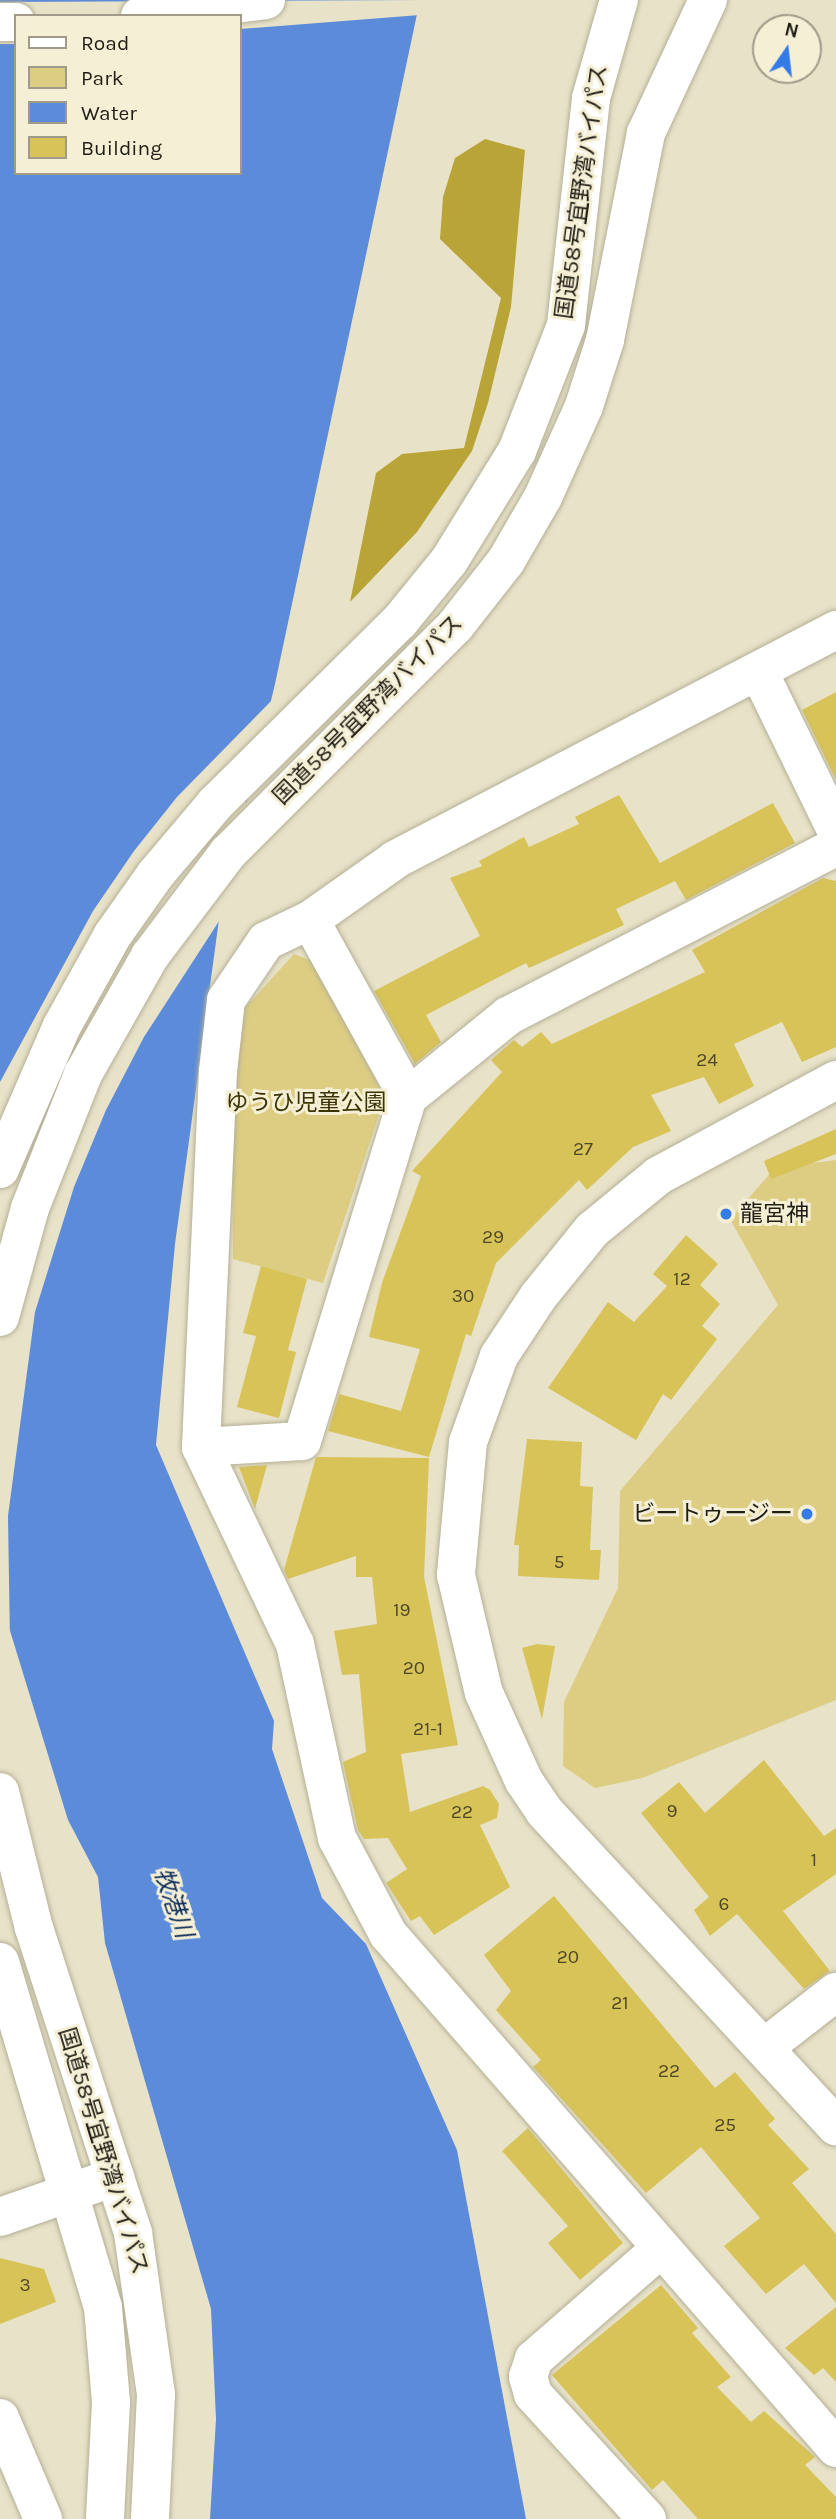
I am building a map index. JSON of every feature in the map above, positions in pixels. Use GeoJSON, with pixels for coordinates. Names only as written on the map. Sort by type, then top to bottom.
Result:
{"type":"FeatureCollection","features":[{"type":"Feature","properties":{"kind":"main road"},"geometry":{"type":"LineString","coordinates":[[156,14],[266,0]]}},
{"type":"Feature","properties":{"kind":"main road","name":"国道58号宜野湾バイパス"},"geometry":{"type":"LineString","coordinates":[[0,1169],[51,1048],[112,936],[215,804],[400,621],[449,561],[491,499],[527,429],[566,325],[592,98],[619,0]]}},
{"type":"Feature","properties":{"kind":"main road","name":"国道58号宜野湾バイパス"},"geometry":{"type":"LineString","coordinates":[[0,1317],[50,1154],[116,1010],[228,853],[264,813],[455,626],[506,561],[543,497],[597,368],[646,133],[702,1]]}},
{"type":"Feature","properties":{"kind":"main road"},"geometry":{"type":"LineString","coordinates":[[833,2440],[659,2250],[387,1934],[337,1839],[295,1644],[201,1447],[226,1000],[266,941],[310,920],[395,860],[760,674],[836,630]]}},
{"type":"Feature","properties":{"kind":"main road"},"geometry":{"type":"LineString","coordinates":[[760,674],[836,830]]}},
{"type":"Feature","properties":{"kind":"main road"},"geometry":{"type":"LineString","coordinates":[[201,1447],[302,1441],[408,1097],[508,1016],[836,847]]}},
{"type":"Feature","properties":{"kind":"main road"},"geometry":{"type":"LineString","coordinates":[[310,920],[408,1097]]}},
{"type":"Feature","properties":{"kind":"main road"},"geometry":{"type":"LineString","coordinates":[[836,1080],[657,1176],[592,1230],[499,1356],[468,1442],[458,1510],[456,1576],[484,1693],[524,1782],[544,1811],[836,2126]]}},
{"type":"Feature","properties":{"kind":"main road","name":"国道58号宜野湾バイパス"},"geometry":{"type":"LineString","coordinates":[[2,1801],[34,1928],[136,2246],[153,2358],[150,2519]]}},
{"type":"Feature","properties":{"kind":"main road","name":"国道58号宜野湾バイパス"},"geometry":{"type":"LineString","coordinates":[[0,1962],[94,2262],[108,2355],[105,2519]]}},
{"type":"Feature","properties":{"kind":"main road"},"geometry":{"type":"LineString","coordinates":[[765,2047],[836,1992]]}},
{"type":"Feature","properties":{"kind":"main road"},"geometry":{"type":"LineString","coordinates":[[0,2217],[74,2195],[116,2177]]}},
{"type":"Feature","properties":{"kind":"main road"},"geometry":{"type":"LineString","coordinates":[[648,2519],[533,2394],[528,2377],[534,2359],[659,2250]]}},
{"type":"Feature","properties":{"kind":"main road"},"geometry":{"type":"LineString","coordinates":[[0,2418],[43,2519]]}},
{"type":"Feature","properties":{"kind":"green space","name":"ゆうひ児童公園"},"geometry":{"type":"Polygon","coordinates":[[[294,954],[312,961],[385,1097],[323,1283],[233,1259],[232,1078],[244,1009],[294,954]]]}},
{"type":"Feature","properties":{"kind":"green space"},"geometry":{"type":"Polygon","coordinates":[[[836,1160],[836,1700],[642,1778],[595,1788],[563,1766],[564,1702],[618,1588],[620,1491],[778,1305],[730,1219],[775,1168],[836,1160]]]}},
{"type":"Feature","properties":{"kind":"shaded area"},"geometry":{"type":"Polygon","coordinates":[[[485,139],[525,150],[511,307],[488,403],[472,451],[417,532],[350,602],[376,473],[402,454],[464,448],[501,298],[440,239],[443,197],[455,158],[485,139]]]}},
{"type":"Feature","properties":{"kind":"water","name":"牧港川"},"geometry":{"type":"Polygon","coordinates":[[[0,0],[420,0],[275,684],[220,912],[175,1244],[156,1445],[274,1721],[272,1749],[322,1898],[366,1944],[457,2150],[526,2519],[210,2519],[216,2419],[211,2309],[105,1943],[98,1877],[68,1820],[0,1598],[0,0]]]}},
{"type":"Feature","properties":{"kind":"pier"},"geometry":{"type":"Polygon","coordinates":[[[424,0],[420,15],[242,29],[242,14],[14,14],[14,44],[0,44],[0,2],[424,0]]]}},
{"type":"Feature","properties":{"kind":"pier"},"geometry":{"type":"Polygon","coordinates":[[[276,696],[253,791],[244,800],[249,806],[223,915],[144,1037],[106,1110],[74,1187],[35,1312],[8,1516],[10,1642],[0,1610],[0,1082],[93,911],[134,851],[177,797],[276,696]]]}},
{"type":"Feature","properties":{"kind":"building"},"geometry":{"type":"Polygon","coordinates":[[[836,692],[836,780],[802,710],[836,692]]]}},
{"type":"Feature","properties":{"kind":"building"},"geometry":{"type":"Polygon","coordinates":[[[619,795],[660,863],[773,803],[795,843],[686,900],[675,881],[616,909],[624,925],[529,968],[526,963],[426,1015],[441,1042],[415,1064],[374,991],[480,936],[450,878],[482,866],[479,861],[524,837],[529,847],[579,824],[575,817],[619,795]]]}},
{"type":"Feature","properties":{"kind":"building"},"geometry":{"type":"Polygon","coordinates":[[[823,878],[836,881],[836,1047],[802,1062],[782,1022],[734,1044],[754,1086],[719,1104],[704,1077],[651,1095],[671,1131],[633,1147],[587,1190],[579,1180],[496,1263],[471,1336],[466,1334],[429,1457],[328,1431],[339,1394],[401,1411],[420,1349],[369,1337],[382,1283],[421,1176],[412,1171],[502,1072],[491,1060],[514,1040],[522,1047],[541,1032],[552,1044],[705,972],[692,950],[823,878]]]}},
{"type":"Feature","properties":{"kind":"building"},"geometry":{"type":"Polygon","coordinates":[[[836,1129],[836,1154],[771,1179],[764,1161],[836,1129]]]}},
{"type":"Feature","properties":{"kind":"building"},"geometry":{"type":"Polygon","coordinates":[[[686,1235],[718,1264],[700,1285],[720,1304],[702,1326],[717,1339],[671,1400],[663,1394],[636,1440],[548,1388],[608,1302],[634,1322],[667,1286],[653,1274],[686,1235]]]}},
{"type":"Feature","properties":{"kind":"building"},"geometry":{"type":"Polygon","coordinates":[[[261,1266],[307,1279],[288,1350],[296,1352],[279,1418],[237,1407],[256,1336],[243,1333],[261,1266]]]}},
{"type":"Feature","properties":{"kind":"building"},"geometry":{"type":"Polygon","coordinates":[[[527,1439],[582,1442],[580,1486],[593,1487],[590,1550],[601,1550],[599,1580],[518,1576],[519,1545],[514,1545],[527,1439]]]}},
{"type":"Feature","properties":{"kind":"building"},"geometry":{"type":"Polygon","coordinates":[[[316,1457],[429,1458],[424,1577],[458,1745],[401,1754],[410,1812],[483,1786],[490,1790],[499,1804],[497,1818],[480,1825],[510,1887],[434,1935],[420,1916],[411,1921],[386,1883],[407,1869],[388,1838],[364,1839],[358,1830],[343,1762],[366,1752],[359,1674],[342,1675],[334,1631],[377,1624],[372,1577],[356,1577],[356,1556],[288,1579],[284,1570],[316,1457]]]}},
{"type":"Feature","properties":{"kind":"building"},"geometry":{"type":"Polygon","coordinates":[[[267,1465],[255,1509],[239,1467],[267,1465]]]}},
{"type":"Feature","properties":{"kind":"building"},"geometry":{"type":"Polygon","coordinates":[[[537,1644],[555,1646],[542,1719],[522,1648],[537,1644]]]}},
{"type":"Feature","properties":{"kind":"building"},"geometry":{"type":"Polygon","coordinates":[[[764,1760],[824,1836],[836,1828],[836,1874],[783,1911],[830,1971],[804,1989],[737,1914],[710,1936],[694,1910],[709,1897],[641,1813],[679,1782],[705,1813],[764,1760]]]}},
{"type":"Feature","properties":{"kind":"building"},"geometry":{"type":"Polygon","coordinates":[[[554,1896],[715,2088],[735,2072],[775,2119],[768,2125],[809,2169],[792,2183],[836,2234],[836,2303],[804,2264],[766,2294],[724,2246],[760,2218],[701,2147],[646,2193],[533,2067],[541,2060],[496,2010],[511,1991],[484,1955],[554,1896]]]}},
{"type":"Feature","properties":{"kind":"building"},"geometry":{"type":"Polygon","coordinates":[[[528,2128],[623,2243],[580,2280],[548,2243],[568,2226],[502,2151],[528,2128]]]}},
{"type":"Feature","properties":{"kind":"building"},"geometry":{"type":"Polygon","coordinates":[[[0,2258],[44,2269],[56,2302],[0,2324],[0,2258]]]}},
{"type":"Feature","properties":{"kind":"building"},"geometry":{"type":"Polygon","coordinates":[[[661,2285],[698,2328],[692,2333],[731,2377],[717,2387],[751,2422],[764,2411],[815,2457],[805,2465],[836,2497],[836,2519],[698,2519],[663,2480],[652,2490],[552,2375],[661,2285]]]}},
{"type":"Feature","properties":{"kind":"building"},"geometry":{"type":"Polygon","coordinates":[[[836,2307],[836,2382],[823,2368],[814,2375],[785,2348],[836,2307]]]}},
{"type":"Feature","properties":{"kind":"place","name":"龍宮神"},"geometry":{"type":"Point","coordinates":[726,1214]}},
{"type":"Feature","properties":{"kind":"place","name":"ビートゥージー"},"geometry":{"type":"Point","coordinates":[807,1514]}}]}
